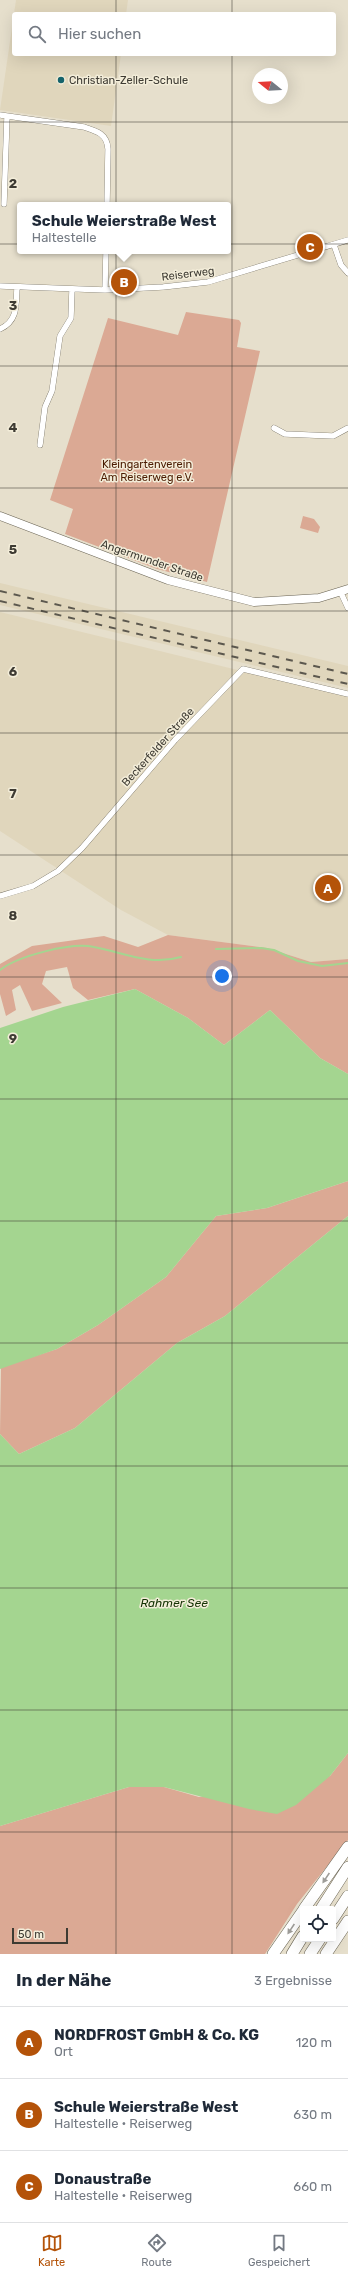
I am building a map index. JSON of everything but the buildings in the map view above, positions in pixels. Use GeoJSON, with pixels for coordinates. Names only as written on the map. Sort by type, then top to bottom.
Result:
{"type":"FeatureCollection","features":[{"type":"Feature","properties":{"kind":"highway"},"geometry":{"type":"LineString","coordinates":[[307,1906],[348,1847]]}},
{"type":"Feature","properties":{"kind":"highway"},"geometry":{"type":"LineString","coordinates":[[322,1906],[348,1867]]}},
{"type":"Feature","properties":{"kind":"highway"},"geometry":{"type":"LineString","coordinates":[[336,1914],[348,1896]]}},
{"type":"Feature","properties":{"kind":"highway"},"geometry":{"type":"LineString","coordinates":[[275,1952],[300,1916]]}},
{"type":"Feature","properties":{"kind":"highway"},"geometry":{"type":"LineString","coordinates":[[326,1954],[348,1921]]}},
{"type":"Feature","properties":{"kind":"highway"},"geometry":{"type":"LineString","coordinates":[[292,1954],[300,1941]]}},
{"type":"Feature","properties":{"kind":"highway"},"geometry":{"type":"LineString","coordinates":[[310,1954],[318,1942]]}},
{"type":"Feature","properties":{"kind":"main road","name":"Angermunder Straße"},"geometry":{"type":"LineString","coordinates":[[0,516],[163,578],[209,592],[254,602],[319,598],[344,591]]}},
{"type":"Feature","properties":{"kind":"street"},"geometry":{"type":"LineString","coordinates":[[0,115],[97,130],[103,135],[108,149],[107,202]]}},
{"type":"Feature","properties":{"kind":"street"},"geometry":{"type":"LineString","coordinates":[[4,204],[7,116]]}},
{"type":"Feature","properties":{"kind":"street","name":"Reiserweg"},"geometry":{"type":"LineString","coordinates":[[0,286],[105,290],[163,287],[213,281],[348,240]]}},
{"type":"Feature","properties":{"kind":"street"},"geometry":{"type":"LineString","coordinates":[[334,245],[341,265],[348,273]]}},
{"type":"Feature","properties":{"kind":"street"},"geometry":{"type":"LineString","coordinates":[[105,290],[106,254]]}},
{"type":"Feature","properties":{"kind":"street"},"geometry":{"type":"LineString","coordinates":[[0,329],[8,326],[16,312],[17,287]]}},
{"type":"Feature","properties":{"kind":"street"},"geometry":{"type":"LineString","coordinates":[[40,445],[44,407],[52,391],[55,362],[60,336],[71,318],[72,289]]}},
{"type":"Feature","properties":{"kind":"street"},"geometry":{"type":"LineString","coordinates":[[274,428],[285,434],[333,436],[348,428]]}},
{"type":"Feature","properties":{"kind":"street"},"geometry":{"type":"LineString","coordinates":[[344,591],[348,608]]}},
{"type":"Feature","properties":{"kind":"street","name":"Beckerfelder Straße"},"geometry":{"type":"LineString","coordinates":[[0,896],[32,886],[58,871],[77,853],[175,740],[243,669],[348,694]]}},
{"type":"Feature","properties":{"kind":"shaded area","name":"Christian-Zeller-Schule"},"geometry":{"type":"Polygon","coordinates":[[[16,0],[128,0],[126,12],[14,12],[16,0]]]}},
{"type":"Feature","properties":{"kind":"shaded area","name":"Christian-Zeller-Schule"},"geometry":{"type":"Polygon","coordinates":[[[12,28],[12,56],[121,56],[111,126],[0,110],[12,28]]]}},
{"type":"Feature","properties":{"kind":"shaded area"},"geometry":{"type":"Polygon","coordinates":[[[0,583],[348,666],[348,688],[0,605],[0,583]]]}},
{"type":"Feature","properties":{"kind":"shaded area"},"geometry":{"type":"Polygon","coordinates":[[[0,612],[348,697],[348,959],[311,962],[267,948],[168,935],[121,910],[0,831],[0,612]]]}},
{"type":"Feature","properties":{"kind":"green space","name":"Kleingartenverein Am Reiserweg e.V."},"geometry":{"type":"Polygon","coordinates":[[[186,312],[239,320],[241,323],[237,347],[260,351],[207,582],[157,569],[65,534],[73,509],[50,500],[108,318],[178,335],[186,312]]]}},
{"type":"Feature","properties":{"kind":"green space"},"geometry":{"type":"Polygon","coordinates":[[[303,516],[314,519],[320,527],[318,533],[300,528],[303,516]]]}},
{"type":"Feature","properties":{"kind":"green space"},"geometry":{"type":"Polygon","coordinates":[[[168,935],[267,948],[311,962],[348,959],[348,1074],[320,1058],[270,1010],[224,1045],[188,1018],[135,989],[88,1000],[73,988],[67,967],[46,971],[42,984],[62,1003],[32,1011],[20,985],[12,990],[16,1010],[6,1016],[0,994],[0,964],[32,946],[104,936],[138,947],[168,935]]]}},
{"type":"Feature","properties":{"kind":"green space"},"geometry":{"type":"Polygon","coordinates":[[[348,1181],[348,1216],[225,1316],[177,1343],[75,1428],[19,1454],[0,1434],[1,1367],[57,1349],[98,1325],[166,1277],[216,1216],[267,1208],[348,1181]]]}},
{"type":"Feature","properties":{"kind":"green space"},"geometry":{"type":"Polygon","coordinates":[[[348,1753],[348,1840],[297,1904],[265,1954],[0,1954],[0,1826],[129,1787],[164,1787],[199,1797],[330,1776],[348,1753]]]}},
{"type":"Feature","properties":{"kind":"water"},"geometry":{"type":"Polygon","coordinates":[[[135,989],[188,1018],[224,1045],[270,1010],[320,1058],[348,1074],[348,1181],[267,1208],[216,1216],[166,1277],[98,1325],[57,1349],[0,1369],[0,1028],[63,1007],[135,989]]]}},
{"type":"Feature","properties":{"kind":"water","name":"Rahmer See"},"geometry":{"type":"Polygon","coordinates":[[[348,1216],[348,1753],[330,1776],[296,1805],[277,1814],[249,1809],[164,1787],[129,1787],[0,1826],[0,1434],[19,1454],[75,1428],[177,1343],[225,1316],[348,1216]]]}},
{"type":"Feature","properties":{"kind":"waterway"},"geometry":{"type":"LineString","coordinates":[[0,970],[19,960],[45,951],[84,946],[138,958],[159,960],[181,957]]}},
{"type":"Feature","properties":{"kind":"waterway"},"geometry":{"type":"LineString","coordinates":[[216,949],[261,948],[274,950],[298,961],[322,966],[348,963]]}},
{"type":"Feature","properties":{"kind":"railway"},"geometry":{"type":"LineString","coordinates":[[0,591],[348,674]]}},
{"type":"Feature","properties":{"kind":"railway"},"geometry":{"type":"LineString","coordinates":[[0,601],[348,684]]}},
{"type":"Feature","properties":{"kind":"place","name":"Christian-Zeller-Schule"},"geometry":{"type":"Point","coordinates":[61,80]}},
{"type":"Feature","properties":{"kind":"place","name":"Donaustraße"},"geometry":{"type":"Point","coordinates":[310,247]}},
{"type":"Feature","properties":{"kind":"place","name":"Schule Weierstraße West"},"geometry":{"type":"Point","coordinates":[124,282]}},
{"type":"Feature","properties":{"kind":"place","name":"NORDFROST GmbH & Co. KG"},"geometry":{"type":"Point","coordinates":[328,888]}}]}
